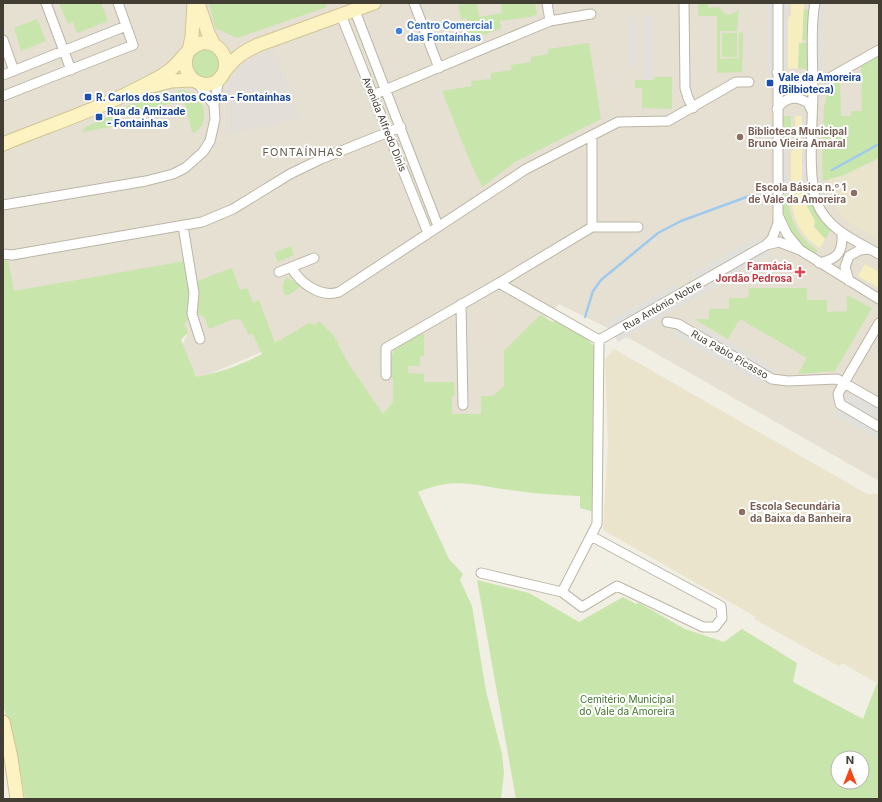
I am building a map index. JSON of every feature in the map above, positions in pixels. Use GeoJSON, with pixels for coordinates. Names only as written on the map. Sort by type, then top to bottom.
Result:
{"type":"FeatureCollection","features":[{"type":"Feature","properties":{"kind":"main road"},"geometry":{"type":"LineString","coordinates":[[194,3],[192,37],[185,66],[186,71],[196,82]]}},
{"type":"Feature","properties":{"kind":"main road"},"geometry":{"type":"LineString","coordinates":[[198,3],[208,33],[225,58],[222,76]]}},
{"type":"Feature","properties":{"kind":"main road"},"geometry":{"type":"LineString","coordinates":[[134,90],[172,81],[205,84],[222,76],[232,60],[258,44],[374,3]]}},
{"type":"Feature","properties":{"kind":"main road"},"geometry":{"type":"LineString","coordinates":[[3,144],[134,90],[170,70],[188,52],[201,43],[216,46],[258,44]]}},
{"type":"Feature","properties":{"kind":"main road"},"geometry":{"type":"LineString","coordinates":[[3,722],[11,758],[17,799]]}},
{"type":"Feature","properties":{"kind":"street"},"geometry":{"type":"LineString","coordinates":[[46,3],[71,70]]}},
{"type":"Feature","properties":{"kind":"street"},"geometry":{"type":"LineString","coordinates":[[3,96],[134,45],[118,3]]}},
{"type":"Feature","properties":{"kind":"street"},"geometry":{"type":"LineString","coordinates":[[414,3],[438,68]]}},
{"type":"Feature","properties":{"kind":"street"},"geometry":{"type":"LineString","coordinates":[[547,3],[550,21]]}},
{"type":"Feature","properties":{"kind":"street"},"geometry":{"type":"LineString","coordinates":[[684,3],[685,88],[693,108]]}},
{"type":"Feature","properties":{"kind":"street"},"geometry":{"type":"LineString","coordinates":[[766,245],[776,231],[778,214],[778,3]]}},
{"type":"Feature","properties":{"kind":"street"},"geometry":{"type":"LineString","coordinates":[[815,3],[813,175],[817,204],[828,221],[842,233],[879,254]]}},
{"type":"Feature","properties":{"kind":"street","name":"Avenida Alfredo Dinis"},"geometry":{"type":"LineString","coordinates":[[355,10],[438,226]]}},
{"type":"Feature","properties":{"kind":"street"},"geometry":{"type":"LineString","coordinates":[[373,95],[550,21],[591,14]]}},
{"type":"Feature","properties":{"kind":"street","name":"Avenida Alfredo Dinis"},"geometry":{"type":"LineString","coordinates":[[341,15],[428,233]]}},
{"type":"Feature","properties":{"kind":"street"},"geometry":{"type":"LineString","coordinates":[[3,75],[126,26]]}},
{"type":"Feature","properties":{"kind":"street"},"geometry":{"type":"LineString","coordinates":[[3,40],[14,70]]}},
{"type":"Feature","properties":{"kind":"street"},"geometry":{"type":"LineString","coordinates":[[831,77],[879,50]]}},
{"type":"Feature","properties":{"kind":"street"},"geometry":{"type":"LineString","coordinates":[[777,72],[785,84],[794,88],[802,87],[807,84],[813,76]]}},
{"type":"Feature","properties":{"kind":"street"},"geometry":{"type":"LineString","coordinates":[[3,205],[146,181],[173,174],[190,164],[203,152],[210,141],[215,118],[214,105],[222,76]]}},
{"type":"Feature","properties":{"kind":"street"},"geometry":{"type":"LineString","coordinates":[[196,82],[214,105]]}},
{"type":"Feature","properties":{"kind":"street"},"geometry":{"type":"LineString","coordinates":[[291,267],[300,279],[318,291],[333,294],[343,290],[511,177],[618,122],[668,121],[736,82],[749,82]]}},
{"type":"Feature","properties":{"kind":"street"},"geometry":{"type":"LineString","coordinates":[[777,109],[785,100],[791,98],[801,98],[808,103],[813,115]]}},
{"type":"Feature","properties":{"kind":"street"},"geometry":{"type":"LineString","coordinates":[[3,254],[12,255],[202,222],[220,215],[321,159],[401,127]]}},
{"type":"Feature","properties":{"kind":"street"},"geometry":{"type":"LineString","coordinates":[[592,136],[592,227]]}},
{"type":"Feature","properties":{"kind":"street"},"geometry":{"type":"LineString","coordinates":[[778,214],[787,234],[800,250]]}},
{"type":"Feature","properties":{"kind":"street"},"geometry":{"type":"LineString","coordinates":[[183,226],[194,293],[192,314],[200,339]]}},
{"type":"Feature","properties":{"kind":"street"},"geometry":{"type":"LineString","coordinates":[[386,375],[386,348],[592,227],[638,227]]}},
{"type":"Feature","properties":{"kind":"street"},"geometry":{"type":"LineString","coordinates":[[819,263],[829,261],[836,256],[842,244],[842,233]]}},
{"type":"Feature","properties":{"kind":"street"},"geometry":{"type":"LineString","coordinates":[[766,245],[779,242],[800,250],[877,299]]}},
{"type":"Feature","properties":{"kind":"street","name":"Rua António Nobre"},"geometry":{"type":"LineString","coordinates":[[599,340],[766,245]]}},
{"type":"Feature","properties":{"kind":"street"},"geometry":{"type":"LineString","coordinates":[[849,281],[845,267],[848,256],[860,250],[870,249]]}},
{"type":"Feature","properties":{"kind":"street"},"geometry":{"type":"LineString","coordinates":[[279,272],[314,258]]}},
{"type":"Feature","properties":{"kind":"street"},"geometry":{"type":"LineString","coordinates":[[499,283],[599,340],[598,524],[562,592]]}},
{"type":"Feature","properties":{"kind":"street"},"geometry":{"type":"LineString","coordinates":[[461,304],[463,405]]}},
{"type":"Feature","properties":{"kind":"street","name":"Rua Pablo Picasso"},"geometry":{"type":"LineString","coordinates":[[667,322],[678,324],[772,379],[788,381],[837,379],[879,403]]}},
{"type":"Feature","properties":{"kind":"street"},"geometry":{"type":"LineString","coordinates":[[879,323],[838,394],[840,404],[879,427]]}},
{"type":"Feature","properties":{"kind":"street"},"geometry":{"type":"LineString","coordinates":[[481,573],[562,592],[582,607],[617,586],[703,627],[715,627],[722,618],[721,606],[591,536]]}},
{"type":"Feature","properties":{"kind":"shaded area"},"geometry":{"type":"Polygon","coordinates":[[[3,3],[879,3],[879,481],[636,342],[559,304],[515,351],[507,422],[392,412],[376,414],[317,328],[198,379],[177,352],[187,336],[177,310],[11,303],[3,278],[3,3]]]}},
{"type":"Feature","properties":{"kind":"shaded area"},"geometry":{"type":"Polygon","coordinates":[[[767,3],[773,3],[773,74],[767,74],[767,3]]]}},
{"type":"Feature","properties":{"kind":"shaded area"},"geometry":{"type":"Polygon","coordinates":[[[781,3],[788,3],[788,69],[781,69],[781,3]]]}},
{"type":"Feature","properties":{"kind":"shaded area"},"geometry":{"type":"Polygon","coordinates":[[[819,3],[825,3],[823,17],[823,97],[817,97],[817,16],[819,3]]]}},
{"type":"Feature","properties":{"kind":"shaded area"},"geometry":{"type":"Polygon","coordinates":[[[644,16],[652,16],[652,80],[644,80],[644,16]]]}},
{"type":"Feature","properties":{"kind":"shaded area"},"geometry":{"type":"Polygon","coordinates":[[[630,17],[636,17],[636,66],[630,66],[630,17]]]}},
{"type":"Feature","properties":{"kind":"shaded area"},"geometry":{"type":"Polygon","coordinates":[[[274,49],[301,118],[226,135],[226,91],[228,83],[243,59],[274,49]]]}},
{"type":"Feature","properties":{"kind":"shaded area"},"geometry":{"type":"Polygon","coordinates":[[[802,116],[809,116],[809,179],[802,182],[802,116]]]}},
{"type":"Feature","properties":{"kind":"shaded area"},"geometry":{"type":"Polygon","coordinates":[[[781,142],[788,142],[788,187],[781,189],[781,142]]]}},
{"type":"Feature","properties":{"kind":"shaded area","name":"Escola Básica n.º 1 de Vale da Amoreira"},"geometry":{"type":"Polygon","coordinates":[[[879,158],[879,240],[844,219],[831,199],[827,180],[844,175],[879,158]]]}},
{"type":"Feature","properties":{"kind":"shaded area"},"geometry":{"type":"Polygon","coordinates":[[[759,237],[762,242],[697,279],[694,273],[759,237]]]}},
{"type":"Feature","properties":{"kind":"shaded area"},"geometry":{"type":"Polygon","coordinates":[[[766,250],[769,255],[618,342],[614,336],[766,250]]]}},
{"type":"Feature","properties":{"kind":"shaded area"},"geometry":{"type":"Polygon","coordinates":[[[676,284],[679,290],[609,330],[606,324],[676,284]]]}},
{"type":"Feature","properties":{"kind":"shaded area"},"geometry":{"type":"Polygon","coordinates":[[[701,326],[775,369],[772,375],[698,332],[701,326]]]}},
{"type":"Feature","properties":{"kind":"shaded area"},"geometry":{"type":"Polygon","coordinates":[[[675,328],[763,379],[760,383],[673,333],[675,328]]]}},
{"type":"Feature","properties":{"kind":"shaded area","name":"Escola Secundária da Baixa da Banheira"},"geometry":{"type":"Polygon","coordinates":[[[614,349],[867,494],[879,494],[879,684],[842,663],[840,667],[754,619],[756,617],[603,530],[608,443],[605,359],[614,349]]]}},
{"type":"Feature","properties":{"kind":"shaded area"},"geometry":{"type":"Polygon","coordinates":[[[851,392],[879,408],[879,423],[845,404],[851,392]]]}},
{"type":"Feature","properties":{"kind":"shaded area"},"geometry":{"type":"Polygon","coordinates":[[[837,409],[879,432],[879,439],[835,414],[837,409]]]}},
{"type":"Feature","properties":{"kind":"green space"},"geometry":{"type":"Polygon","coordinates":[[[59,3],[101,3],[108,21],[77,33],[73,22],[68,24],[59,3]]]}},
{"type":"Feature","properties":{"kind":"green space"},"geometry":{"type":"Polygon","coordinates":[[[209,3],[325,3],[327,7],[237,38],[215,28],[209,3]]]}},
{"type":"Feature","properties":{"kind":"green space"},"geometry":{"type":"Polygon","coordinates":[[[477,3],[479,17],[502,13],[501,4],[497,3],[535,3],[537,14],[530,17],[500,21],[501,28],[470,41],[467,18],[461,19],[458,5],[477,3]]]}},
{"type":"Feature","properties":{"kind":"green space"},"geometry":{"type":"Polygon","coordinates":[[[698,3],[708,3],[708,8],[720,7],[724,13],[729,15],[737,11],[739,8],[737,31],[720,31],[720,59],[739,58],[739,33],[743,32],[742,72],[717,73],[717,16],[698,16],[698,3]]]}},
{"type":"Feature","properties":{"kind":"green space"},"geometry":{"type":"Polygon","coordinates":[[[803,10],[809,10],[809,40],[802,40],[803,10]]]}},
{"type":"Feature","properties":{"kind":"green space"},"geometry":{"type":"Polygon","coordinates":[[[37,19],[46,41],[21,51],[14,28],[37,19]]]}},
{"type":"Feature","properties":{"kind":"green space"},"geometry":{"type":"Polygon","coordinates":[[[722,33],[737,33],[737,57],[722,57],[722,33]]]}},
{"type":"Feature","properties":{"kind":"green space"},"geometry":{"type":"Polygon","coordinates":[[[589,43],[601,119],[515,162],[482,187],[468,157],[442,91],[472,86],[471,81],[491,79],[491,73],[512,70],[511,65],[531,62],[531,57],[548,54],[548,49],[589,43]]]}},
{"type":"Feature","properties":{"kind":"green space"},"geometry":{"type":"Polygon","coordinates":[[[799,43],[809,43],[809,69],[798,68],[799,43]]]}},
{"type":"Feature","properties":{"kind":"green space"},"geometry":{"type":"Polygon","coordinates":[[[205,48],[211,49],[219,57],[219,69],[211,77],[205,78],[199,77],[191,69],[190,63],[191,57],[199,49],[205,48]]]}},
{"type":"Feature","properties":{"kind":"green space"},"geometry":{"type":"Polygon","coordinates":[[[879,55],[879,158],[844,175],[823,181],[822,165],[824,105],[826,102],[826,92],[832,84],[840,79],[841,116],[851,116],[851,111],[862,111],[861,65],[879,55]]]}},
{"type":"Feature","properties":{"kind":"green space"},"geometry":{"type":"Polygon","coordinates":[[[654,77],[672,77],[672,109],[642,108],[642,88],[635,88],[635,80],[654,80],[654,77]]]}},
{"type":"Feature","properties":{"kind":"green space"},"geometry":{"type":"Polygon","coordinates":[[[178,90],[190,92],[199,99],[202,104],[204,110],[203,123],[195,133],[192,132],[185,104],[179,100],[178,90]]]}},
{"type":"Feature","properties":{"kind":"green space"},"geometry":{"type":"Polygon","coordinates":[[[169,92],[172,94],[174,103],[115,115],[116,126],[82,132],[85,127],[104,119],[115,111],[152,96],[169,92]]]}},
{"type":"Feature","properties":{"kind":"green space"},"geometry":{"type":"Polygon","coordinates":[[[781,116],[791,116],[791,142],[781,142],[781,116]]]}},
{"type":"Feature","properties":{"kind":"green space"},"geometry":{"type":"Polygon","coordinates":[[[809,186],[826,225],[831,230],[825,239],[814,226],[815,221],[807,206],[803,188],[809,186]]]}},
{"type":"Feature","properties":{"kind":"green space"},"geometry":{"type":"Polygon","coordinates":[[[788,194],[788,203],[792,219],[805,240],[818,251],[815,255],[795,237],[790,230],[784,214],[781,196],[788,194]]]}},
{"type":"Feature","properties":{"kind":"green space"},"geometry":{"type":"Polygon","coordinates":[[[291,246],[294,255],[278,262],[275,254],[276,252],[291,246]]]}},
{"type":"Feature","properties":{"kind":"green space"},"geometry":{"type":"Polygon","coordinates":[[[8,260],[14,291],[185,261],[190,293],[187,308],[188,320],[184,324],[188,332],[181,340],[196,377],[230,368],[262,354],[253,334],[249,335],[241,320],[234,319],[209,329],[204,317],[197,313],[197,281],[232,268],[240,290],[247,288],[253,303],[259,300],[275,343],[309,323],[315,325],[319,321],[334,336],[348,363],[383,414],[393,402],[393,378],[390,378],[390,364],[392,355],[394,351],[403,343],[418,335],[424,334],[424,356],[420,357],[420,366],[408,366],[408,373],[424,374],[424,382],[454,382],[455,395],[452,396],[452,414],[481,414],[481,396],[493,396],[504,386],[504,351],[540,315],[553,322],[555,320],[587,339],[594,346],[594,512],[580,508],[580,496],[533,493],[456,483],[432,487],[418,492],[449,559],[463,574],[460,580],[472,606],[486,691],[502,754],[504,773],[501,799],[25,799],[19,764],[3,704],[3,261],[8,260]]]}},
{"type":"Feature","properties":{"kind":"green space"},"geometry":{"type":"Polygon","coordinates":[[[286,277],[301,286],[289,295],[285,295],[282,288],[286,277]]]}},
{"type":"Feature","properties":{"kind":"green space"},"geometry":{"type":"Polygon","coordinates":[[[749,288],[807,288],[807,300],[827,300],[827,312],[847,311],[847,295],[872,308],[835,371],[798,374],[807,358],[740,319],[728,339],[694,319],[709,319],[709,309],[729,309],[729,298],[748,298],[749,288]]]}},
{"type":"Feature","properties":{"kind":"green space","name":"Cemitério Municipal do Vale da Amoreira"},"geometry":{"type":"Polygon","coordinates":[[[477,580],[529,593],[579,622],[623,597],[636,604],[639,603],[685,629],[724,642],[742,629],[797,663],[793,682],[863,719],[877,683],[879,684],[879,799],[516,799],[477,580]]]}},
{"type":"Feature","properties":{"kind":"sand"},"geometry":{"type":"Polygon","coordinates":[[[791,3],[804,3],[802,43],[799,43],[798,68],[788,69],[788,18],[791,15],[791,3]]]}},
{"type":"Feature","properties":{"kind":"sand"},"geometry":{"type":"Polygon","coordinates":[[[795,116],[802,116],[802,182],[791,186],[791,153],[795,144],[795,116]]]}},
{"type":"Feature","properties":{"kind":"sand"},"geometry":{"type":"Polygon","coordinates":[[[799,190],[801,193],[804,192],[807,206],[815,221],[814,227],[825,239],[820,248],[807,238],[798,225],[795,217],[791,201],[791,193],[799,190]]]}},
{"type":"Feature","properties":{"kind":"sand"},"geometry":{"type":"Polygon","coordinates":[[[865,264],[879,272],[879,288],[858,276],[865,264]]]}},
{"type":"Feature","properties":{"kind":"waterway"},"geometry":{"type":"LineString","coordinates":[[832,170],[879,144]]}},
{"type":"Feature","properties":{"kind":"waterway"},"geometry":{"type":"LineString","coordinates":[[585,317],[593,291],[601,280],[658,233],[681,221],[752,195]]}},
{"type":"Feature","properties":{"kind":"place","name":"Centro Comercial das Fontaínhas"},"geometry":{"type":"Point","coordinates":[399,31]}},
{"type":"Feature","properties":{"kind":"place","name":"Vale da Amoreira (Bilbioteca)"},"geometry":{"type":"Point","coordinates":[770,83]}},
{"type":"Feature","properties":{"kind":"place","name":"R. Carlos dos Santos Costa - Fontaínhas"},"geometry":{"type":"Point","coordinates":[88,97]}},
{"type":"Feature","properties":{"kind":"place","name":"Rua da Amizade - Fontainhas"},"geometry":{"type":"Point","coordinates":[99,117]}},
{"type":"Feature","properties":{"kind":"place","name":"Biblioteca Municipal Bruno Vieira Amaral"},"geometry":{"type":"Point","coordinates":[740,137]}},
{"type":"Feature","properties":{"kind":"place","name":"Escola Básica n.º 1 de Vale da Amoreira"},"geometry":{"type":"Point","coordinates":[854,193]}},
{"type":"Feature","properties":{"kind":"place","name":"Farmácia Jordão Pedrosa"},"geometry":{"type":"Point","coordinates":[800,272]}},
{"type":"Feature","properties":{"kind":"place","name":"Escola Secundária da Baixa da Banheira"},"geometry":{"type":"Point","coordinates":[742,512]}},
{"type":"Feature","properties":{"kind":"district","name":"FONTAÍNHAS"},"geometry":{"type":"Point","coordinates":[303,152]}}]}
